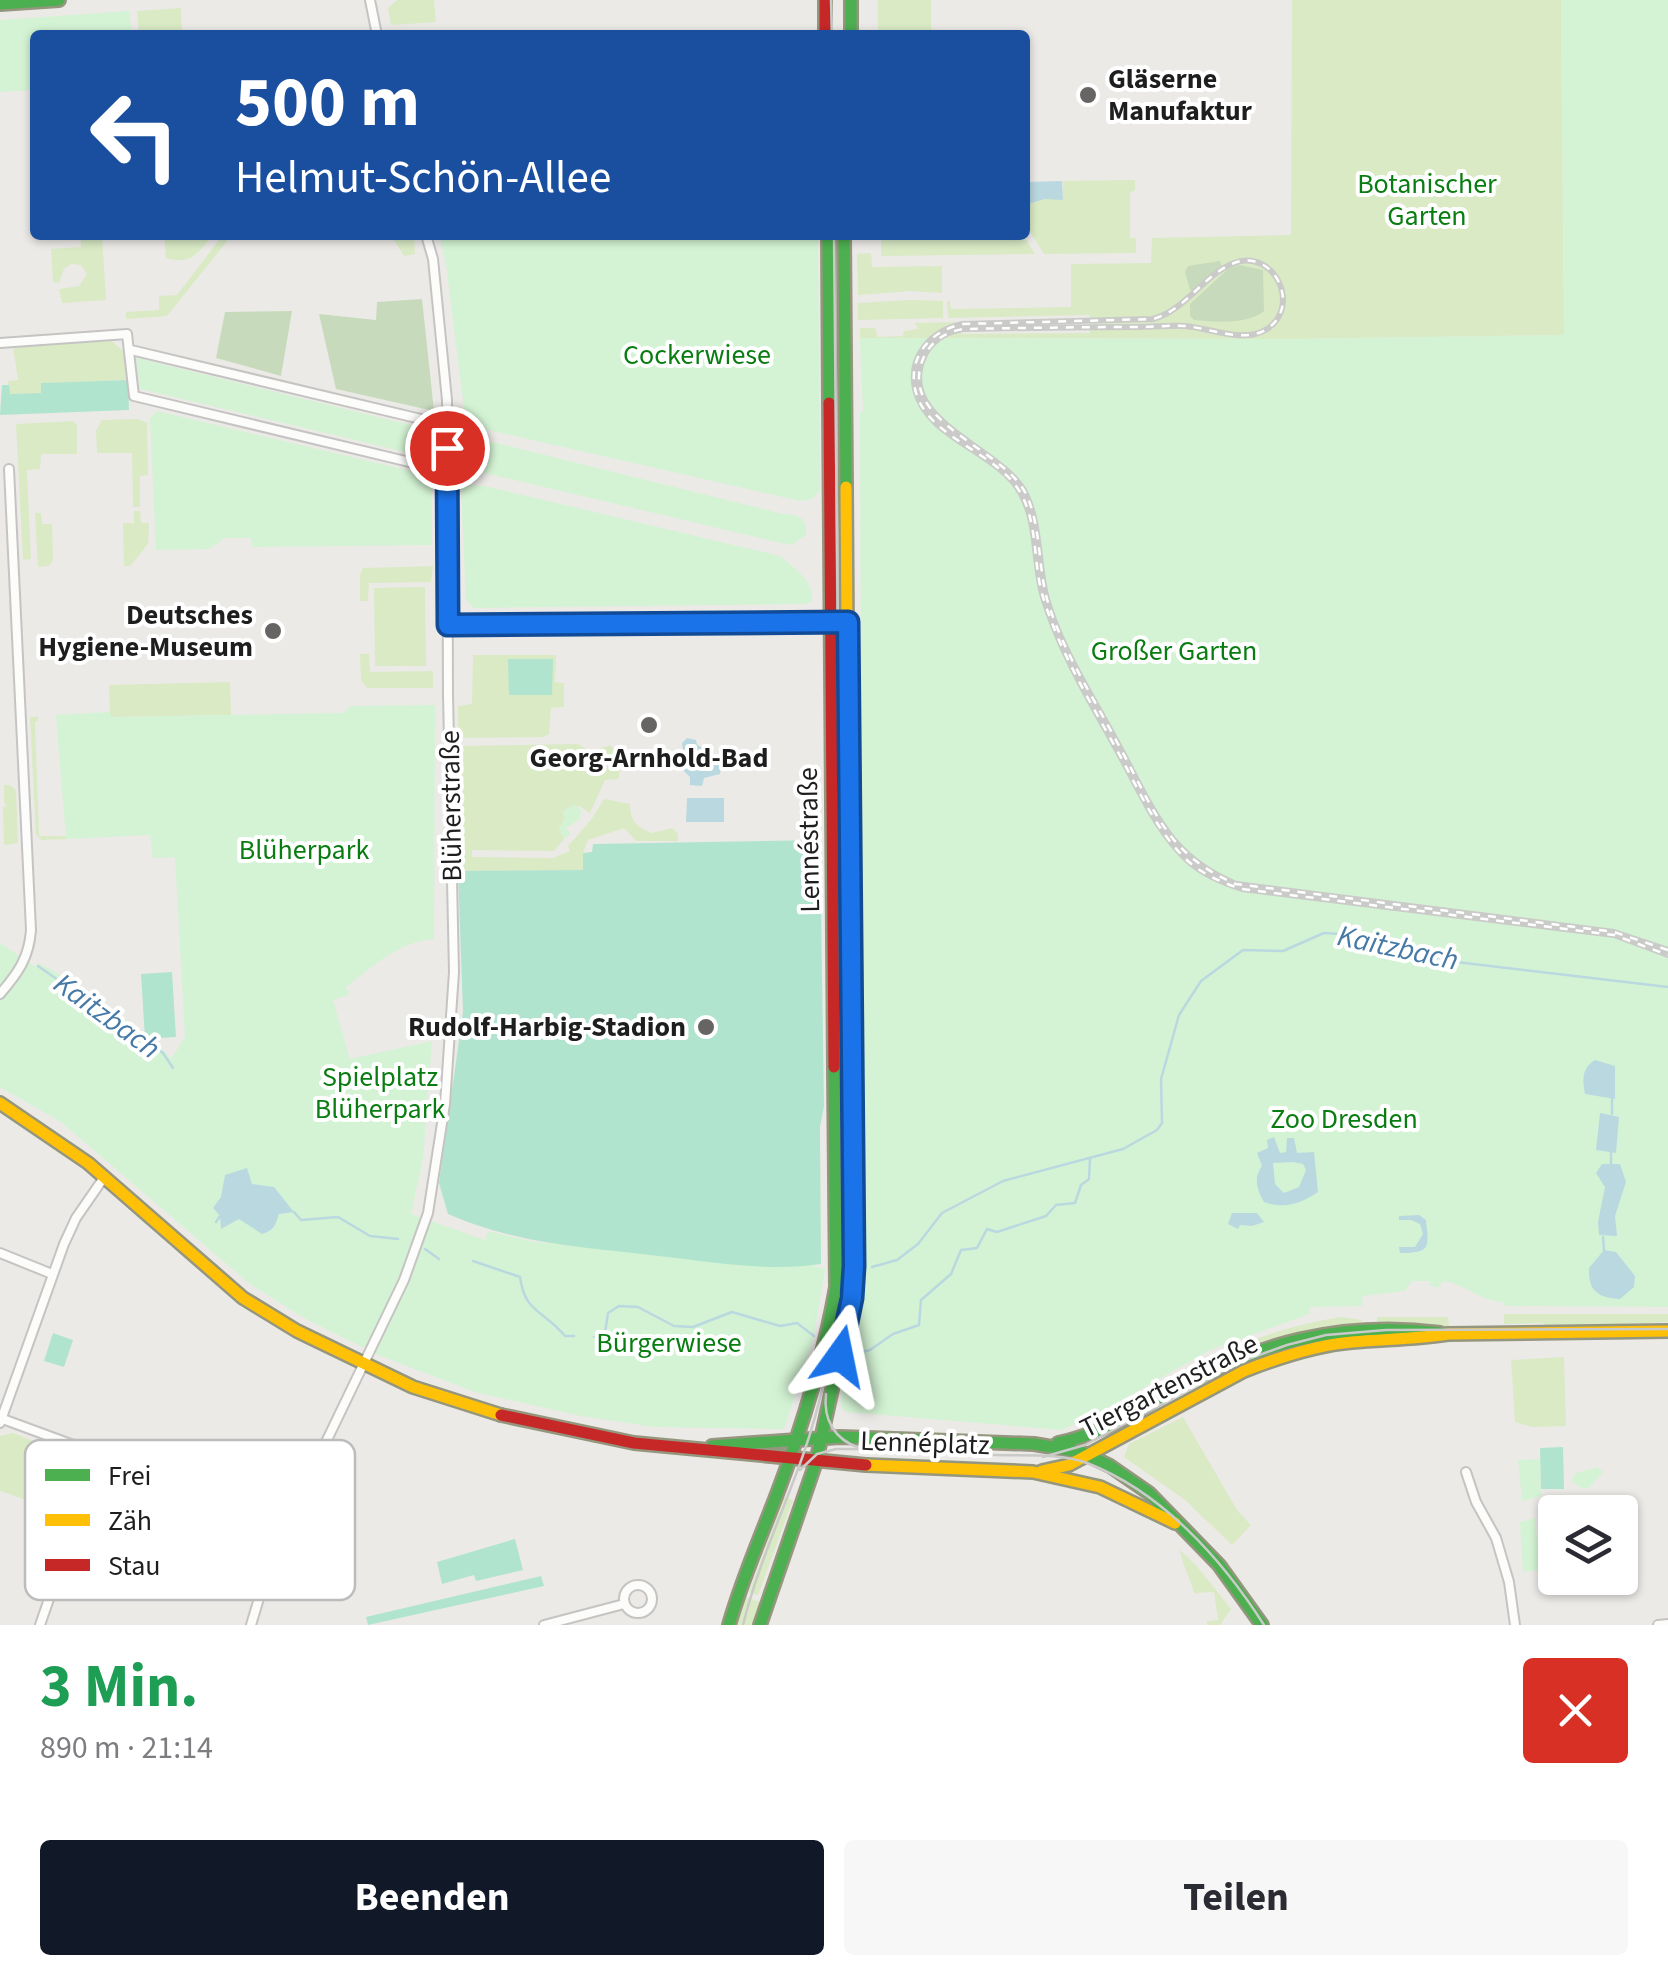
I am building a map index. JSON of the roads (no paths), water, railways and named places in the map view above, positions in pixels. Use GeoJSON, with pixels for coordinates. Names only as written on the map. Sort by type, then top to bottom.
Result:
{"type":"FeatureCollection","features":[{"type":"Feature","properties":{"kind":"main road"},"geometry":{"type":"LineString","coordinates":[[0,4],[59,0]]}},
{"type":"Feature","properties":{"kind":"main road"},"geometry":{"type":"LineString","coordinates":[[825,0],[825,30]]}},
{"type":"Feature","properties":{"kind":"main road"},"geometry":{"type":"LineString","coordinates":[[851,0],[852,30]]}},
{"type":"Feature","properties":{"kind":"main road","name":"Lennéstraße"},"geometry":{"type":"LineString","coordinates":[[795,1440],[830,1323],[836,1287],[828,240]]}},
{"type":"Feature","properties":{"kind":"main road","name":"Lennéstraße"},"geometry":{"type":"LineString","coordinates":[[820,1438],[848,1324],[854,1266],[844,240]]}},
{"type":"Feature","properties":{"kind":"main road"},"geometry":{"type":"LineString","coordinates":[[0,1103],[105,1176],[243,1298],[297,1331],[365,1365],[466,1406],[599,1438],[688,1448]]}},
{"type":"Feature","properties":{"kind":"main road","name":"Tiergartenstraße"},"geometry":{"type":"LineString","coordinates":[[1034,1444],[1086,1436],[1240,1356],[1308,1334],[1386,1327],[1448,1334],[1668,1331]]}},
{"type":"Feature","properties":{"kind":"main road","name":"Tiergartenstraße"},"geometry":{"type":"LineString","coordinates":[[1033,1472],[1056,1469],[1088,1454],[1222,1381],[1269,1360],[1348,1342],[1448,1334]]}},
{"type":"Feature","properties":{"kind":"main road","name":"Lennéplatz"},"geometry":{"type":"LineString","coordinates":[[816,1462],[820,1438]]}},
{"type":"Feature","properties":{"kind":"main road","name":"Lennéplatz"},"geometry":{"type":"LineString","coordinates":[[688,1448],[820,1438],[1034,1444]]}},
{"type":"Feature","properties":{"kind":"main road"},"geometry":{"type":"LineString","coordinates":[[730,1625],[739,1590],[795,1440]]}},
{"type":"Feature","properties":{"kind":"main road"},"geometry":{"type":"LineString","coordinates":[[1034,1444],[1088,1454],[1149,1494],[1218,1565],[1262,1625]]}},
{"type":"Feature","properties":{"kind":"main road","name":"Lennéplatz"},"geometry":{"type":"LineString","coordinates":[[688,1448],[816,1462],[1033,1472]]}},
{"type":"Feature","properties":{"kind":"main road"},"geometry":{"type":"LineString","coordinates":[[760,1625],[816,1462]]}},
{"type":"Feature","properties":{"kind":"main road"},"geometry":{"type":"LineString","coordinates":[[1033,1472],[1100,1487],[1175,1523]]}},
{"type":"Feature","properties":{"kind":"street"},"geometry":{"type":"LineString","coordinates":[[370,0],[375,30]]}},
{"type":"Feature","properties":{"kind":"street","name":"Blüherstraße"},"geometry":{"type":"LineString","coordinates":[[329,1440],[404,1280],[428,1213],[445,1104],[454,972],[447,471],[443,355],[427,240]]}},
{"type":"Feature","properties":{"kind":"street"},"geometry":{"type":"LineString","coordinates":[[0,342],[127,334],[134,396],[447,471]]}},
{"type":"Feature","properties":{"kind":"street"},"geometry":{"type":"LineString","coordinates":[[131,350],[446,425]]}},
{"type":"Feature","properties":{"kind":"street"},"geometry":{"type":"LineString","coordinates":[[0,994],[27,956],[31,930],[9,470]]}},
{"type":"Feature","properties":{"kind":"street"},"geometry":{"type":"LineString","coordinates":[[448,625],[848,622]]}},
{"type":"Feature","properties":{"kind":"street"},"geometry":{"type":"LineString","coordinates":[[59,1440],[0,1420],[76,1218],[105,1176]]}},
{"type":"Feature","properties":{"kind":"street"},"geometry":{"type":"LineString","coordinates":[[0,1254],[52,1274]]}},
{"type":"Feature","properties":{"kind":"street"},"geometry":{"type":"LineString","coordinates":[[1466,1472],[1510,1582],[1516,1625]]}},
{"type":"Feature","properties":{"kind":"street"},"geometry":{"type":"LineString","coordinates":[[40,1625],[49,1600]]}},
{"type":"Feature","properties":{"kind":"street","name":"Blüherstraße"},"geometry":{"type":"LineString","coordinates":[[251,1625],[258,1600]]}},
{"type":"Feature","properties":{"kind":"street"},"geometry":{"type":"LineString","coordinates":[[544,1625],[624,1604]]}},
{"type":"Feature","properties":{"kind":"street"},"geometry":{"type":"LineString","coordinates":[[1658,1625],[1668,1624]]}},
{"type":"Feature","properties":{"kind":"water"},"geometry":{"type":"Polygon","coordinates":[[[1062,181],[1063,200],[1030,204],[1030,182],[1062,181]]]}},
{"type":"Feature","properties":{"kind":"water"},"geometry":{"type":"Polygon","coordinates":[[[687,738],[704,748],[707,758],[715,757],[722,763],[720,774],[704,778],[702,786],[690,785],[690,777],[682,769],[682,743],[687,738]]]}},
{"type":"Feature","properties":{"kind":"water"},"geometry":{"type":"Polygon","coordinates":[[[687,798],[724,798],[724,822],[686,822],[687,798]]]}},
{"type":"Feature","properties":{"kind":"water"},"geometry":{"type":"Polygon","coordinates":[[[1595,1060],[1615,1066],[1615,1099],[1585,1094],[1584,1074],[1595,1060]]]}},
{"type":"Feature","properties":{"kind":"water"},"geometry":{"type":"Polygon","coordinates":[[[1600,1113],[1619,1117],[1616,1153],[1596,1150],[1600,1113]]]}},
{"type":"Feature","properties":{"kind":"water"},"geometry":{"type":"Polygon","coordinates":[[[1274,1137],[1280,1153],[1286,1152],[1287,1138],[1294,1138],[1297,1153],[1314,1152],[1318,1192],[1292,1204],[1264,1202],[1257,1184],[1262,1166],[1257,1153],[1268,1148],[1267,1140],[1274,1137]],[[1273,1163],[1275,1184],[1284,1193],[1299,1187],[1306,1170],[1303,1164],[1273,1163]]]}},
{"type":"Feature","properties":{"kind":"water"},"geometry":{"type":"Polygon","coordinates":[[[1602,1164],[1620,1164],[1626,1182],[1615,1216],[1617,1236],[1599,1235],[1605,1187],[1596,1173],[1602,1164]]]}},
{"type":"Feature","properties":{"kind":"water"},"geometry":{"type":"Polygon","coordinates":[[[247,1168],[252,1184],[274,1187],[294,1212],[279,1214],[272,1229],[262,1234],[239,1219],[221,1229],[220,1216],[213,1208],[221,1197],[225,1175],[247,1168]]]}},
{"type":"Feature","properties":{"kind":"water"},"geometry":{"type":"Polygon","coordinates":[[[1232,1213],[1257,1213],[1264,1222],[1240,1225],[1238,1229],[1228,1224],[1232,1213]]]}},
{"type":"Feature","properties":{"kind":"water"},"geometry":{"type":"Polygon","coordinates":[[[1419,1215],[1426,1220],[1426,1247],[1418,1252],[1400,1253],[1399,1247],[1415,1247],[1423,1234],[1420,1224],[1399,1220],[1399,1216],[1419,1215]]]}},
{"type":"Feature","properties":{"kind":"water"},"geometry":{"type":"Polygon","coordinates":[[[1604,1250],[1616,1252],[1635,1276],[1634,1287],[1620,1299],[1600,1295],[1590,1282],[1589,1268],[1604,1250]]]}},
{"type":"Feature","properties":{"kind":"waterway","name":"Kaitzbach"},"geometry":{"type":"LineString","coordinates":[[872,1267],[897,1260],[918,1244],[942,1213],[1003,1181],[1123,1149],[1157,1130],[1162,1123],[1161,1079],[1179,1015],[1201,981],[1243,950],[1283,951],[1324,933],[1354,935],[1431,959],[1668,987]]}},
{"type":"Feature","properties":{"kind":"waterway","name":"Kaitzbach"},"geometry":{"type":"LineString","coordinates":[[38,966],[163,1053],[173,1068]]}},
{"type":"Feature","properties":{"kind":"waterway"},"geometry":{"type":"LineString","coordinates":[[1612,1099],[1612,1114]]}},
{"type":"Feature","properties":{"kind":"waterway"},"geometry":{"type":"LineString","coordinates":[[1611,1153],[1611,1164]]}},
{"type":"Feature","properties":{"kind":"waterway"},"geometry":{"type":"LineString","coordinates":[[851,1355],[870,1350],[893,1334],[919,1325],[921,1300],[951,1274],[961,1250],[977,1248],[987,1229],[997,1232],[1046,1216],[1056,1205],[1075,1203],[1081,1185],[1089,1179],[1090,1159]]}},
{"type":"Feature","properties":{"kind":"waterway"},"geometry":{"type":"LineString","coordinates":[[294,1212],[301,1220],[338,1217],[370,1236],[398,1239]]}},
{"type":"Feature","properties":{"kind":"waterway"},"geometry":{"type":"LineString","coordinates":[[216,1222],[220,1216]]}},
{"type":"Feature","properties":{"kind":"waterway"},"geometry":{"type":"LineString","coordinates":[[1603,1237],[1604,1250]]}},
{"type":"Feature","properties":{"kind":"waterway"},"geometry":{"type":"LineString","coordinates":[[425,1249],[439,1259]]}},
{"type":"Feature","properties":{"kind":"waterway"},"geometry":{"type":"LineString","coordinates":[[473,1261],[520,1277],[530,1304],[565,1336],[574,1336]]}},
{"type":"Feature","properties":{"kind":"waterway"},"geometry":{"type":"LineString","coordinates":[[594,1337],[605,1333],[608,1313],[619,1306],[638,1307],[674,1326],[693,1327],[732,1312],[780,1326],[797,1323],[814,1336]]}},
{"type":"Feature","properties":{"kind":"tram line"},"geometry":{"type":"LineString","coordinates":[[831,0],[832,30]]}},
{"type":"Feature","properties":{"kind":"tram line"},"geometry":{"type":"LineString","coordinates":[[743,1625],[816,1414],[844,1271],[834,240]]}},
{"type":"Feature","properties":{"kind":"tram line"},"geometry":{"type":"LineString","coordinates":[[1043,1457],[1085,1445],[1240,1362],[1326,1335],[1386,1330],[1668,1329]]}},
{"type":"Feature","properties":{"kind":"tram line"},"geometry":{"type":"LineString","coordinates":[[826,1394],[826,1412],[832,1427],[859,1448]]}},
{"type":"Feature","properties":{"kind":"tram line"},"geometry":{"type":"LineString","coordinates":[[800,1470],[817,1454],[836,1449],[1042,1456],[1087,1463],[1140,1491],[1188,1530],[1229,1576],[1264,1625]]}},
{"type":"Feature","properties":{"kind":"railway"},"geometry":{"type":"LineString","coordinates":[[1668,950],[1614,932],[1236,884],[1187,854],[1151,805],[1053,618],[1026,494],[997,462],[956,433],[925,400],[919,381],[923,359],[939,339],[963,329],[1179,326],[1238,335],[1258,333],[1277,319],[1282,307],[1279,282],[1271,271],[1248,261],[1234,263],[1165,315],[1153,319],[963,324],[941,332],[925,346],[915,365],[914,377],[922,406],[947,433],[996,466],[1021,494],[1030,518],[1043,597],[1067,658],[1150,811],[1189,862],[1242,889],[1614,935],[1668,955]]}},
{"type":"Feature","properties":{"kind":"place","name":"Gläserne Manufaktur"},"geometry":{"type":"Point","coordinates":[1088,95]}},
{"type":"Feature","properties":{"kind":"place","name":"Deutsches Hygiene-Museum"},"geometry":{"type":"Point","coordinates":[273,631]}},
{"type":"Feature","properties":{"kind":"place","name":"Georg-Arnhold-Bad"},"geometry":{"type":"Point","coordinates":[649,725]}},
{"type":"Feature","properties":{"kind":"place","name":"Rudolf-Harbig-Stadion"},"geometry":{"type":"Point","coordinates":[706,1027]}},
{"type":"Feature","properties":{"kind":"park label","name":"Botanischer Garten"},"geometry":{"type":"Point","coordinates":[1427,200]}},
{"type":"Feature","properties":{"kind":"park label","name":"Cockerwiese"},"geometry":{"type":"Point","coordinates":[697,355]}},
{"type":"Feature","properties":{"kind":"park label","name":"Großer Garten"},"geometry":{"type":"Point","coordinates":[1174,651]}},
{"type":"Feature","properties":{"kind":"park label","name":"Blüherpark"},"geometry":{"type":"Point","coordinates":[304,850]}},
{"type":"Feature","properties":{"kind":"park label","name":"Spielplatz Blüherpark"},"geometry":{"type":"Point","coordinates":[380,1093]}},
{"type":"Feature","properties":{"kind":"park label","name":"Zoo Dresden"},"geometry":{"type":"Point","coordinates":[1344,1119]}},
{"type":"Feature","properties":{"kind":"park label","name":"Bürgerwiese"},"geometry":{"type":"Point","coordinates":[669,1343]}}]}
